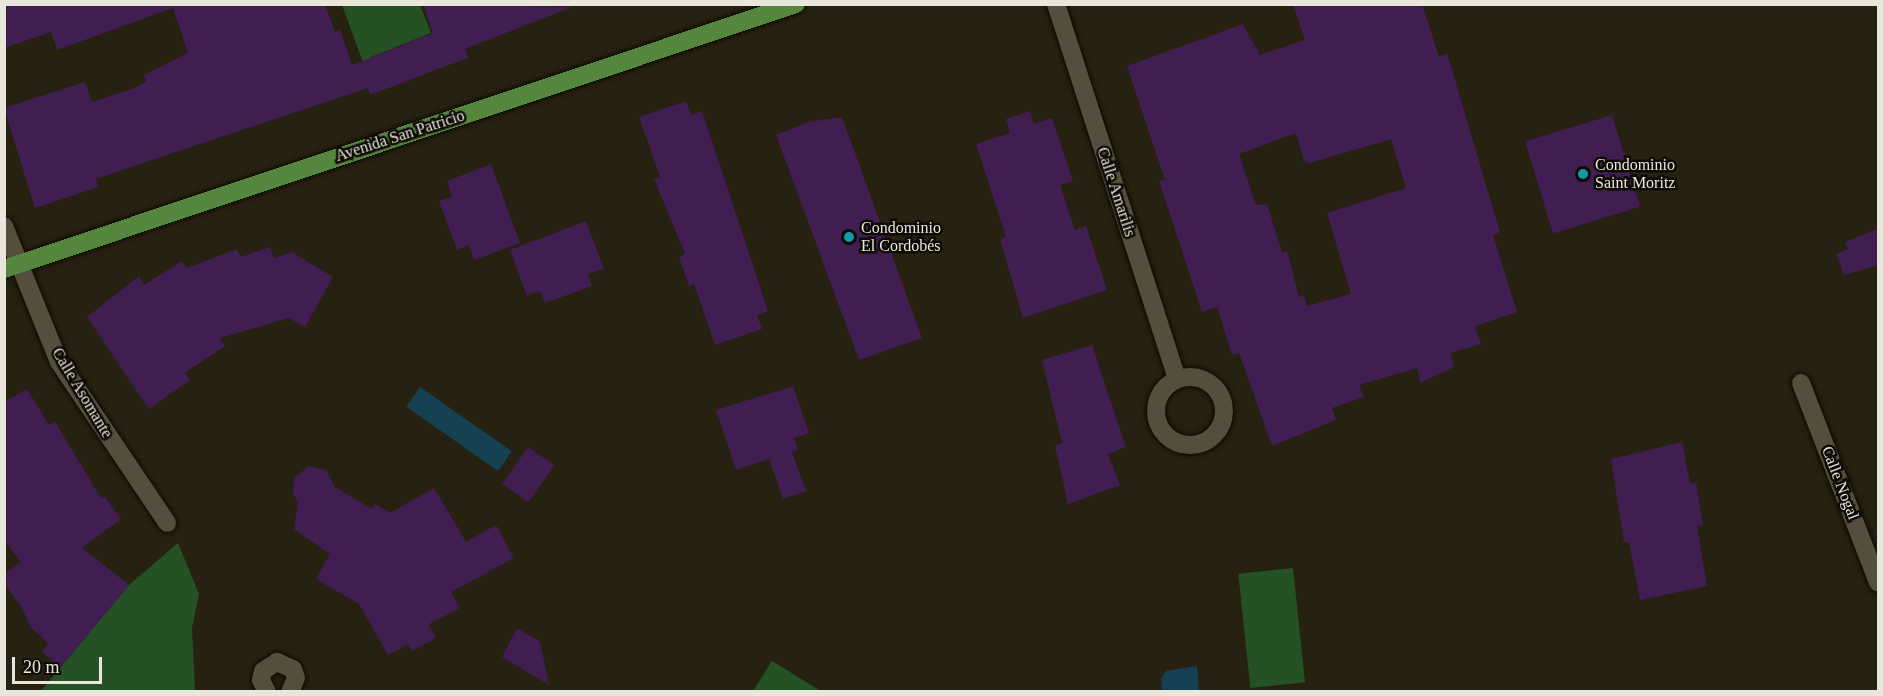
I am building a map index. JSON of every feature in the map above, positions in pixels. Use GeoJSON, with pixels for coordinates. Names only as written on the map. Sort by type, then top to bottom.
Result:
{"type":"FeatureCollection","features":[{"type":"Feature","properties":{"kind":"main road","name":"Avenida San Patricio"},"geometry":{"type":"LineString","coordinates":[[12,266],[796,4]]}},
{"type":"Feature","properties":{"kind":"street","name":"Calle Amarilis"},"geometry":{"type":"LineString","coordinates":[[1056,4],[1176,380]]}},
{"type":"Feature","properties":{"kind":"street","name":"Calle Asomante"},"geometry":{"type":"LineString","coordinates":[[4,226],[12,266],[59,362],[168,524]]}},
{"type":"Feature","properties":{"kind":"street","name":"Calle Nogal"},"geometry":{"type":"LineString","coordinates":[[1801,383],[1878,583]]}},
{"type":"Feature","properties":{"kind":"street"},"geometry":{"type":"LineString","coordinates":[[267,692],[261,680],[263,671],[277,662],[293,669],[296,678],[290,692]]}},
{"type":"Feature","properties":{"kind":"green space"},"geometry":{"type":"Polygon","coordinates":[[[342,5],[420,5],[431,33],[371,57],[378,82],[371,84],[342,5]]]}},
{"type":"Feature","properties":{"kind":"green space"},"geometry":{"type":"Polygon","coordinates":[[[178,543],[199,594],[192,628],[195,691],[40,692],[129,585],[178,543]]]}},
{"type":"Feature","properties":{"kind":"green space"},"geometry":{"type":"Polygon","coordinates":[[[1293,568],[1305,682],[1250,688],[1238,574],[1293,568]]]}},
{"type":"Feature","properties":{"kind":"green space"},"geometry":{"type":"Polygon","coordinates":[[[772,661],[821,691],[753,691],[772,661]]]}},
{"type":"Feature","properties":{"kind":"water"},"geometry":{"type":"Polygon","coordinates":[[[420,387],[512,451],[498,471],[406,407],[420,387]]]}},
{"type":"Feature","properties":{"kind":"water"},"geometry":{"type":"Polygon","coordinates":[[[1197,666],[1199,691],[1162,691],[1161,679],[1166,671],[1197,666]]]}},
{"type":"Feature","properties":{"kind":"building"},"geometry":{"type":"Polygon","coordinates":[[[4,4],[325,4],[335,32],[340,29],[352,65],[433,33],[423,4],[572,7],[465,49],[468,58],[370,95],[368,88],[143,163],[96,179],[98,187],[35,208],[4,108],[85,82],[92,102],[137,87],[146,81],[144,75],[188,53],[173,8],[57,50],[51,32],[4,48],[4,4]]]}},
{"type":"Feature","properties":{"kind":"building"},"geometry":{"type":"Polygon","coordinates":[[[1293,4],[1422,4],[1439,57],[1447,53],[1500,232],[1493,235],[1517,312],[1475,326],[1481,344],[1450,353],[1454,367],[1420,383],[1417,368],[1359,385],[1364,397],[1332,408],[1336,420],[1272,446],[1239,353],[1232,355],[1217,307],[1202,312],[1159,181],[1165,180],[1127,66],[1243,24],[1260,55],[1305,40],[1293,4]],[[1296,133],[1239,154],[1256,205],[1267,204],[1282,252],[1287,251],[1299,297],[1304,296],[1307,306],[1351,294],[1327,213],[1406,188],[1391,139],[1310,163],[1304,161],[1296,133]]]}},
{"type":"Feature","properties":{"kind":"building"},"geometry":{"type":"Polygon","coordinates":[[[686,101],[691,115],[702,111],[768,311],[757,315],[762,329],[715,345],[694,284],[689,286],[679,257],[685,254],[654,179],[660,177],[639,117],[686,101]]]}},
{"type":"Feature","properties":{"kind":"building"},"geometry":{"type":"Polygon","coordinates":[[[1030,111],[1034,124],[1052,118],[1073,181],[1060,185],[1075,230],[1086,226],[1107,290],[1023,318],[1000,239],[1006,237],[976,144],[1010,133],[1006,119],[1030,111]]]}},
{"type":"Feature","properties":{"kind":"building","name":"Condominio Saint Moritz"},"geometry":{"type":"Polygon","coordinates":[[[1612,115],[1640,207],[1553,233],[1525,142],[1612,115]]]}},
{"type":"Feature","properties":{"kind":"building","name":"Condominio El Cordobés"},"geometry":{"type":"Polygon","coordinates":[[[842,117],[922,338],[859,360],[776,135],[808,122],[842,117]]]}},
{"type":"Feature","properties":{"kind":"building"},"geometry":{"type":"Polygon","coordinates":[[[491,164],[520,243],[474,260],[469,245],[457,250],[439,201],[452,196],[447,181],[491,164]]]}},
{"type":"Feature","properties":{"kind":"building"},"geometry":{"type":"Polygon","coordinates":[[[586,221],[604,269],[588,274],[592,286],[545,303],[540,291],[527,296],[510,250],[586,221]]]}},
{"type":"Feature","properties":{"kind":"building"},"geometry":{"type":"Polygon","coordinates":[[[1878,229],[1878,265],[1844,275],[1836,254],[1848,249],[1845,242],[1878,229]]]}},
{"type":"Feature","properties":{"kind":"building"},"geometry":{"type":"Polygon","coordinates":[[[270,247],[274,258],[292,252],[333,277],[305,327],[289,318],[220,338],[225,346],[185,373],[190,380],[149,409],[87,317],[139,276],[144,285],[182,261],[187,268],[237,249],[241,257],[270,247]]]}},
{"type":"Feature","properties":{"kind":"building"},"geometry":{"type":"Polygon","coordinates":[[[1092,345],[1126,447],[1108,454],[1120,485],[1068,504],[1055,446],[1062,443],[1042,360],[1092,345]]]}},
{"type":"Feature","properties":{"kind":"building"},"geometry":{"type":"Polygon","coordinates":[[[793,386],[809,433],[794,438],[798,450],[792,452],[806,491],[783,499],[769,459],[736,470],[716,410],[793,386]]]}},
{"type":"Feature","properties":{"kind":"building"},"geometry":{"type":"Polygon","coordinates":[[[27,389],[49,425],[55,422],[101,498],[104,496],[121,519],[82,548],[129,585],[61,667],[42,652],[48,643],[31,628],[22,608],[4,583],[4,574],[21,562],[4,540],[4,402],[27,389]]]}},
{"type":"Feature","properties":{"kind":"building"},"geometry":{"type":"Polygon","coordinates":[[[1682,442],[1690,483],[1696,482],[1703,525],[1697,526],[1707,586],[1640,600],[1629,542],[1624,542],[1611,459],[1682,442]]]}},
{"type":"Feature","properties":{"kind":"building"},"geometry":{"type":"Polygon","coordinates":[[[528,447],[554,465],[528,502],[502,484],[528,447]]]}},
{"type":"Feature","properties":{"kind":"building"},"geometry":{"type":"Polygon","coordinates":[[[309,466],[326,470],[335,487],[372,509],[375,504],[390,513],[434,488],[466,542],[496,525],[514,558],[451,592],[460,608],[429,624],[436,638],[412,651],[408,644],[388,655],[359,604],[316,579],[330,554],[294,529],[298,503],[293,493],[294,478],[309,466]]]}},
{"type":"Feature","properties":{"kind":"building"},"geometry":{"type":"Polygon","coordinates":[[[517,628],[540,642],[549,685],[502,657],[517,628]]]}},
{"type":"Feature","properties":{"kind":"place","name":"Condominio Saint Moritz"},"geometry":{"type":"Point","coordinates":[1583,174]}},
{"type":"Feature","properties":{"kind":"place","name":"Condominio El Cordobés"},"geometry":{"type":"Point","coordinates":[849,237]}}]}
